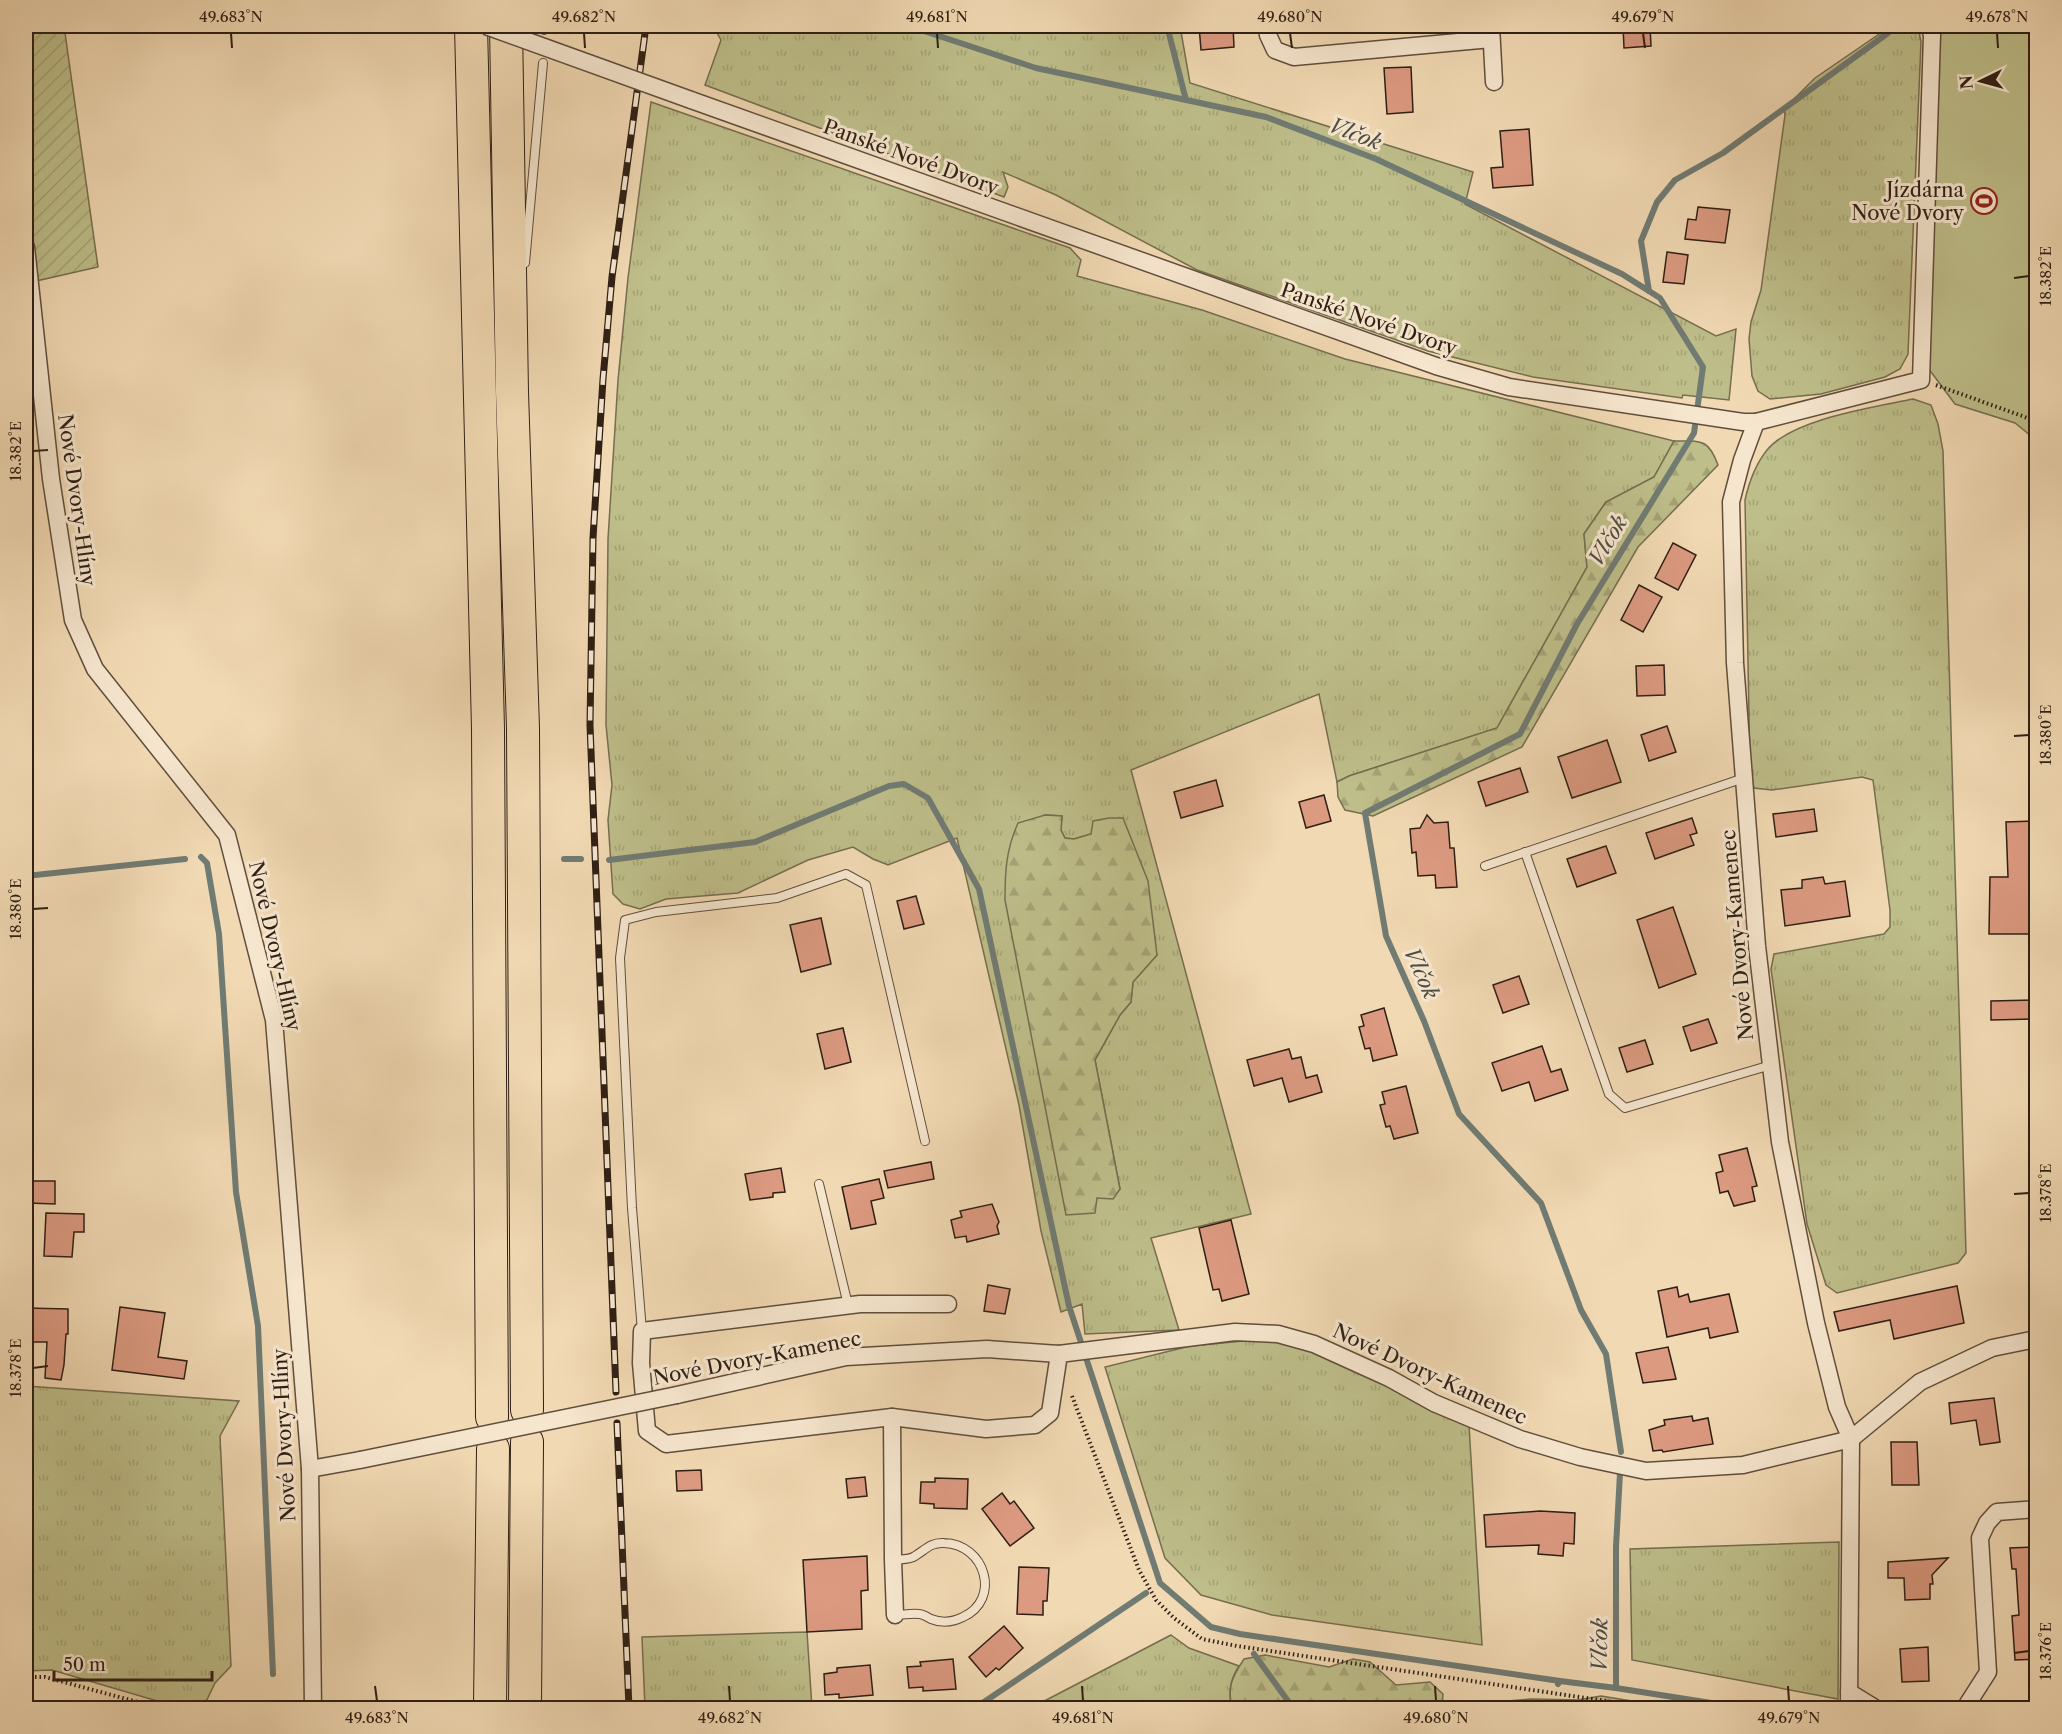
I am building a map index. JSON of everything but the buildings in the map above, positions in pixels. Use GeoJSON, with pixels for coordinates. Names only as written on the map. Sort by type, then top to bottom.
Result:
{"type":"FeatureCollection","features":[{"type":"Feature","properties":{"kind":"highway"},"geometry":{"type":"LineString","coordinates":[[471,26],[488,729],[492,1417]]}},
{"type":"Feature","properties":{"kind":"highway"},"geometry":{"type":"LineString","coordinates":[[506,26],[512,392],[523,728],[527,1410]]}},
{"type":"Feature","properties":{"kind":"highway"},"geometry":{"type":"LineString","coordinates":[[525,1708],[527,1442]]}},
{"type":"Feature","properties":{"kind":"highway"},"geometry":{"type":"LineString","coordinates":[[490,1708],[493,1449]]}},
{"type":"Feature","properties":{"kind":"street","name":"Panské Nové Dvory"},"geometry":{"type":"LineString","coordinates":[[486,26],[1436,366],[1509,387],[1725,420],[1756,422],[1921,380]]}},
{"type":"Feature","properties":{"kind":"street"},"geometry":{"type":"LineString","coordinates":[[1267,26],[1268,35],[1275,50],[1294,57],[1491,32],[1494,82]]}},
{"type":"Feature","properties":{"kind":"street"},"geometry":{"type":"LineString","coordinates":[[1921,380],[1932,35],[1929,26]]}},
{"type":"Feature","properties":{"kind":"street","name":"Nové Dvory-Hlíny"},"geometry":{"type":"LineString","coordinates":[[26,247],[51,478],[73,620],[95,669],[227,835],[274,1020],[310,1468],[313,1708]]}},
{"type":"Feature","properties":{"kind":"street","name":"Nové Dvory-Kamenec"},"geometry":{"type":"LineString","coordinates":[[1756,422],[1742,460],[1731,502],[1735,663],[1757,946],[1780,1142],[1816,1323],[1837,1407],[1851,1439],[1849,1701]]}},
{"type":"Feature","properties":{"kind":"street","name":"Nové Dvory-Kamenec"},"geometry":{"type":"LineString","coordinates":[[948,1304],[848,1305],[642,1331],[640,1363],[646,1431],[666,1444],[892,1417],[986,1429],[1035,1425],[1050,1413],[1065,1353]]}},
{"type":"Feature","properties":{"kind":"street","name":"Nové Dvory-Kamenec"},"geometry":{"type":"LineString","coordinates":[[310,1468],[360,1460],[677,1395],[846,1357],[987,1349],[1065,1353],[1235,1332],[1278,1334],[1314,1344],[1389,1378],[1434,1403],[1520,1439],[1580,1457],[1646,1471],[1743,1465],[1851,1439],[1920,1382],[1992,1348],[2037,1339]]}},
{"type":"Feature","properties":{"kind":"street"},"geometry":{"type":"LineString","coordinates":[[892,1417],[895,1615]]}},
{"type":"Feature","properties":{"kind":"street"},"geometry":{"type":"LineString","coordinates":[[1965,1708],[1988,1672],[1980,1538],[1987,1523],[1997,1512],[2037,1509]]}},
{"type":"Feature","properties":{"kind":"street"},"geometry":{"type":"LineString","coordinates":[[1849,1701],[1875,1708]]}},
{"type":"Feature","properties":{"kind":"lane"},"geometry":{"type":"LineString","coordinates":[[524,274],[543,63]]}},
{"type":"Feature","properties":{"kind":"lane"},"geometry":{"type":"LineString","coordinates":[[512,392],[520,309]]}},
{"type":"Feature","properties":{"kind":"lane"},"geometry":{"type":"LineString","coordinates":[[1485,866],[1744,778]]}},
{"type":"Feature","properties":{"kind":"lane"},"geometry":{"type":"LineString","coordinates":[[1525,852],[1609,1094],[1625,1108],[1771,1065]]}},
{"type":"Feature","properties":{"kind":"lane"},"geometry":{"type":"LineString","coordinates":[[642,1331],[632,1208],[620,958],[625,920],[656,912],[777,898],[846,874],[866,885],[925,1141]]}},
{"type":"Feature","properties":{"kind":"lane"},"geometry":{"type":"LineString","coordinates":[[819,1184],[848,1305]]}},
{"type":"Feature","properties":{"kind":"lane"},"geometry":{"type":"LineString","coordinates":[[893,1560],[914,1557],[925,1547],[940,1542],[956,1544],[970,1550],[980,1562],[985,1577],[984,1593],[977,1607],[965,1617],[950,1622],[934,1621],[921,1614],[895,1615]]}},
{"type":"Feature","properties":{"kind":"path"},"geometry":{"type":"LineString","coordinates":[[1921,380],[2037,421]]}},
{"type":"Feature","properties":{"kind":"path"},"geometry":{"type":"LineString","coordinates":[[1055,1386],[1069,1390],[1139,1570],[1156,1600],[1174,1618],[1202,1639],[1653,1708]]}},
{"type":"Feature","properties":{"kind":"path"},"geometry":{"type":"LineString","coordinates":[[26,1677],[45,1677],[145,1704],[148,1708]]}},
{"type":"Feature","properties":{"kind":"green space"},"geometry":{"type":"Polygon","coordinates":[[[26,26],[64,26],[98,267],[36,281],[26,196],[26,26]]]}},
{"type":"Feature","properties":{"kind":"green space"},"geometry":{"type":"Polygon","coordinates":[[[713,26],[1180,26],[1190,83],[1473,172],[1465,204],[1716,336],[1736,329],[1729,400],[1683,395],[1682,398],[1533,377],[1428,351],[1197,270],[1056,195],[1003,172],[1008,187],[1004,197],[705,85],[721,40],[713,26]]]}},
{"type":"Feature","properties":{"kind":"green space"},"geometry":{"type":"Polygon","coordinates":[[[1891,26],[1918,26],[1921,42],[1908,354],[1900,369],[1885,377],[1821,394],[1770,399],[1758,391],[1752,376],[1749,339],[1751,322],[1761,290],[1784,109],[1815,78],[1891,26]]]}},
{"type":"Feature","properties":{"kind":"green space","name":"Jízdárna Nové Dvory"},"geometry":{"type":"Polygon","coordinates":[[[1938,26],[2036,26],[2036,440],[2015,423],[1955,404],[1928,368],[1938,26]]]}},
{"type":"Feature","properties":{"kind":"green space"},"geometry":{"type":"Polygon","coordinates":[[[651,102],[1070,248],[1081,260],[1077,276],[1202,310],[1345,359],[1674,441],[1654,477],[1606,502],[1584,534],[1587,567],[1497,728],[1349,776],[1337,782],[1319,694],[1131,770],[1251,1214],[1151,1238],[1179,1330],[1085,1334],[1082,1304],[1061,1312],[1041,1231],[1019,1105],[957,838],[888,865],[853,847],[808,860],[738,893],[666,899],[640,909],[623,904],[613,894],[608,820],[612,785],[606,725],[608,539],[618,380],[628,278],[651,102]],[[1045,815],[1097,1198],[1120,1189],[1095,1060],[1120,1015],[1131,1002],[1133,982],[1157,955],[1091,834],[1074,839],[1065,838],[1061,830],[1062,816],[1045,815]]]}},
{"type":"Feature","properties":{"kind":"green space"},"geometry":{"type":"Polygon","coordinates":[[[1913,399],[1931,405],[1938,424],[1943,451],[1966,1253],[1958,1263],[1837,1293],[1826,1285],[1807,1224],[1771,969],[1774,954],[1884,934],[1890,927],[1890,910],[1873,780],[1862,777],[1772,790],[1754,788],[1750,770],[1745,500],[1759,462],[1767,450],[1779,439],[1814,422],[1857,410],[1913,399]]]}},
{"type":"Feature","properties":{"kind":"green space"},"geometry":{"type":"Polygon","coordinates":[[[1674,441],[1702,443],[1711,450],[1718,465],[1638,547],[1522,747],[1373,816],[1345,810],[1338,797],[1337,782],[1349,776],[1497,728],[1587,567],[1584,534],[1606,502],[1654,477],[1674,441]]]}},
{"type":"Feature","properties":{"kind":"green space"},"geometry":{"type":"Polygon","coordinates":[[[1045,815],[1062,816],[1061,830],[1065,838],[1074,839],[1091,834],[1093,821],[1123,818],[1148,881],[1157,955],[1133,982],[1131,1002],[1120,1015],[1095,1060],[1120,1189],[1113,1199],[1097,1198],[1095,1213],[1066,1215],[1005,900],[1007,861],[1018,823],[1045,815]]]}},
{"type":"Feature","properties":{"kind":"green space"},"geometry":{"type":"Polygon","coordinates":[[[1265,1339],[1314,1351],[1469,1425],[1482,1645],[1272,1615],[1201,1595],[1165,1558],[1105,1367],[1190,1346],[1265,1339]]]}},
{"type":"Feature","properties":{"kind":"green space"},"geometry":{"type":"Polygon","coordinates":[[[26,1386],[239,1401],[220,1436],[231,1666],[215,1683],[203,1708],[181,1708],[52,1670],[26,1671],[26,1386]]]}},
{"type":"Feature","properties":{"kind":"green space"},"geometry":{"type":"Polygon","coordinates":[[[1839,1542],[1838,1699],[1632,1660],[1630,1549],[1839,1542]]]}},
{"type":"Feature","properties":{"kind":"green space"},"geometry":{"type":"Polygon","coordinates":[[[807,1632],[812,1708],[645,1708],[642,1637],[807,1632]]]}},
{"type":"Feature","properties":{"kind":"green space"},"geometry":{"type":"Polygon","coordinates":[[[1171,1635],[1189,1648],[1239,1666],[1231,1686],[1232,1708],[1031,1708],[1171,1635]]]}},
{"type":"Feature","properties":{"kind":"green space"},"geometry":{"type":"Polygon","coordinates":[[[1265,1655],[1329,1667],[1353,1659],[1370,1662],[1396,1685],[1430,1682],[1443,1694],[1442,1708],[1232,1708],[1230,1688],[1240,1665],[1244,1659],[1265,1655]]]}},
{"type":"Feature","properties":{"kind":"green space"},"geometry":{"type":"Polygon","coordinates":[[[1601,1696],[1650,1704],[1652,1708],[1475,1708],[1482,1703],[1531,1699],[1578,1700],[1601,1696]]]}},
{"type":"Feature","properties":{"kind":"waterway","name":"Vlčok"},"geometry":{"type":"LineString","coordinates":[[909,26],[1036,68],[1266,117],[1376,159],[1622,274],[1660,298],[1703,367],[1694,433],[1577,624],[1520,734],[1365,813],[1386,936],[1424,1021],[1459,1114],[1541,1203],[1581,1310],[1606,1354],[1621,1452]]}},
{"type":"Feature","properties":{"kind":"waterway"},"geometry":{"type":"LineString","coordinates":[[1167,26],[1186,100]]}},
{"type":"Feature","properties":{"kind":"waterway"},"geometry":{"type":"LineString","coordinates":[[1649,291],[1641,241],[1657,202],[1675,180],[1723,153],[1888,33],[1894,26]]}},
{"type":"Feature","properties":{"kind":"waterway"},"geometry":{"type":"LineString","coordinates":[[609,860],[755,842],[889,786],[904,784],[928,798],[979,889],[1069,1306],[1160,1583],[1211,1627],[1240,1634],[1560,1681]]}},
{"type":"Feature","properties":{"kind":"waterway"},"geometry":{"type":"LineString","coordinates":[[201,857],[207,863],[219,934],[236,1192],[258,1326],[273,1674]]}},
{"type":"Feature","properties":{"kind":"waterway"},"geometry":{"type":"LineString","coordinates":[[26,876],[185,859]]}},
{"type":"Feature","properties":{"kind":"waterway"},"geometry":{"type":"LineString","coordinates":[[564,859],[581,859]]}},
{"type":"Feature","properties":{"kind":"waterway","name":"Vlčok"},"geometry":{"type":"LineString","coordinates":[[1616,1688],[1616,1547],[1620,1473]]}},
{"type":"Feature","properties":{"kind":"waterway"},"geometry":{"type":"LineString","coordinates":[[975,1708],[1146,1593]]}},
{"type":"Feature","properties":{"kind":"waterway","name":"Vlčok"},"geometry":{"type":"LineString","coordinates":[[1254,1654],[1293,1708]]}},
{"type":"Feature","properties":{"kind":"waterway","name":"Vlčok"},"geometry":{"type":"LineString","coordinates":[[1558,1684],[1560,1681],[1616,1688],[1743,1708]]}},
{"type":"Feature","properties":{"kind":"waterway"},"geometry":{"type":"LineString","coordinates":[[1538,1708],[1543,1702]]}},
{"type":"Feature","properties":{"kind":"railway"},"geometry":{"type":"LineString","coordinates":[[616,1392],[590,725],[593,538],[612,277],[646,26]]}},
{"type":"Feature","properties":{"kind":"railway"},"geometry":{"type":"LineString","coordinates":[[617,1423],[629,1708]]}},
{"type":"Feature","properties":{"kind":"place","name":"Jízdárna Nové Dvory"},"geometry":{"type":"Point","coordinates":[1984,201]}}]}
